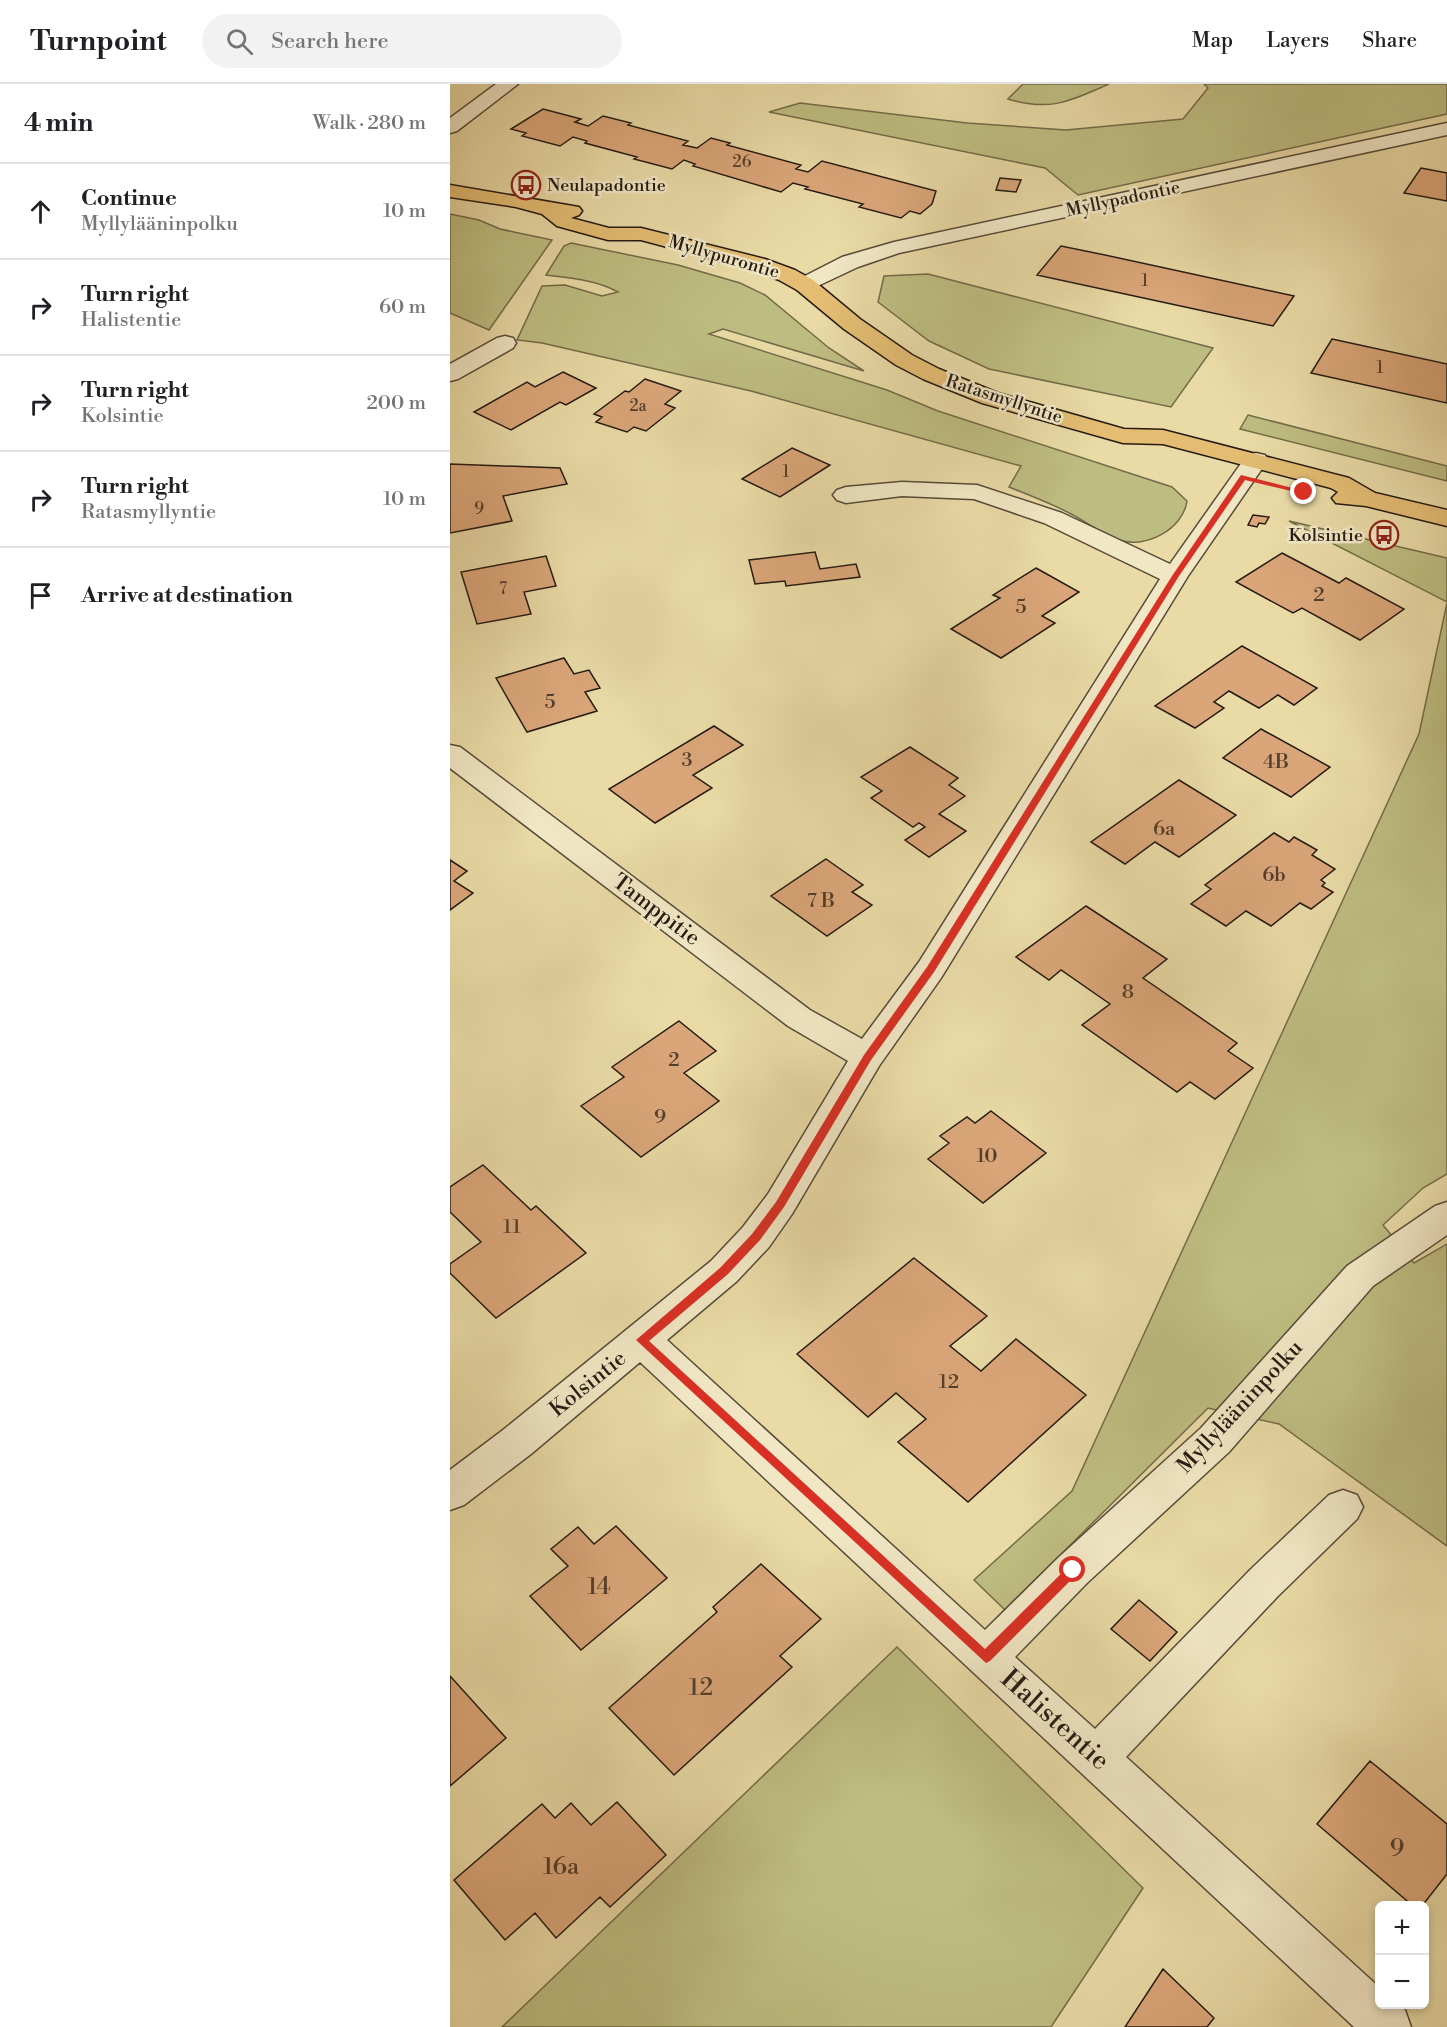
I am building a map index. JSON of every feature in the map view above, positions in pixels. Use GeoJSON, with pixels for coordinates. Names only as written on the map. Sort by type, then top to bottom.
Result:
{"type":"FeatureCollection","features":[{"type":"Feature","properties":{"kind":"main road","name":"Myllypurontie"},"geometry":{"type":"LineString","coordinates":[[450,176],[489,186],[511,200]]}},
{"type":"Feature","properties":{"kind":"main road","name":"Myllypurontie"},"geometry":{"type":"LineString","coordinates":[[450,191],[472,197],[511,200],[551,212],[564,222],[608,234],[641,234],[757,264],[788,274],[805,285]]}},
{"type":"Feature","properties":{"kind":"main road","name":"Ratasmyllyntie"},"geometry":{"type":"LineString","coordinates":[[805,285],[883,346],[931,374],[990,398],[1123,436],[1149,453],[1250,469],[1325,497],[1366,498],[1447,518]]}},
{"type":"Feature","properties":{"kind":"street"},"geometry":{"type":"LineString","coordinates":[[450,127],[508,84]]}},
{"type":"Feature","properties":{"kind":"street","name":"Myllypadontie"},"geometry":{"type":"LineString","coordinates":[[805,285],[850,262],[894,248],[1447,129]]}},
{"type":"Feature","properties":{"kind":"street"},"geometry":{"type":"LineString","coordinates":[[450,374],[505,343]]}},
{"type":"Feature","properties":{"kind":"street","name":"Kolsintie"},"geometry":{"type":"LineString","coordinates":[[450,1493],[517,1442],[724,1271],[756,1237],[780,1204],[867,1058],[930,970],[1175,576],[1250,469]]}},
{"type":"Feature","properties":{"kind":"street"},"geometry":{"type":"LineString","coordinates":[[846,495],[902,489],[977,492],[1053,518],[1175,576]]}},
{"type":"Feature","properties":{"kind":"street","name":"Tamppitie"},"geometry":{"type":"LineString","coordinates":[[450,754],[799,1018],[867,1058]]}},
{"type":"Feature","properties":{"kind":"street","name":"Myllylääninpolku"},"geometry":{"type":"LineString","coordinates":[[986,1657],[1073,1570],[1215,1440],[1360,1276],[1447,1216]]}},
{"type":"Feature","properties":{"kind":"street","name":"Halistentie"},"geometry":{"type":"LineString","coordinates":[[641,1340],[1388,2027]]}},
{"type":"Feature","properties":{"kind":"street"},"geometry":{"type":"LineString","coordinates":[[1096,1757],[1264,1583],[1343,1507]]}},
{"type":"Feature","properties":{"kind":"shaded area"},"geometry":{"type":"Polygon","coordinates":[[[1023,84],[1109,84],[1060,103],[1037,105],[1008,99],[1023,84]]]}},
{"type":"Feature","properties":{"kind":"shaded area"},"geometry":{"type":"Polygon","coordinates":[[[1204,84],[1447,84],[1447,114],[1078,195],[1045,168],[769,112],[800,103],[967,123],[1066,130],[1183,119],[1208,88],[1204,84]]]}},
{"type":"Feature","properties":{"kind":"shaded area"},"geometry":{"type":"Polygon","coordinates":[[[450,214],[479,220],[500,229],[552,240],[489,330],[450,313],[450,214]]]}},
{"type":"Feature","properties":{"kind":"shaded area"},"geometry":{"type":"Polygon","coordinates":[[[571,243],[678,265],[740,283],[765,295],[829,348],[864,371],[723,329],[709,334],[887,390],[938,411],[1172,487],[1187,501],[1184,511],[1171,528],[1151,539],[1140,542],[1119,540],[1058,507],[1009,487],[1021,466],[751,391],[542,343],[517,340],[542,286],[565,285],[602,296],[618,292],[592,282],[546,275],[564,246],[571,243]]]}},
{"type":"Feature","properties":{"kind":"shaded area"},"geometry":{"type":"Polygon","coordinates":[[[928,274],[1213,348],[1171,407],[989,369],[929,341],[878,302],[884,276],[928,274]]]}},
{"type":"Feature","properties":{"kind":"shaded area"},"geometry":{"type":"Polygon","coordinates":[[[1248,415],[1447,466],[1447,481],[1240,429],[1248,415]]]}},
{"type":"Feature","properties":{"kind":"shaded area"},"geometry":{"type":"Polygon","coordinates":[[[1289,521],[1447,558],[1447,602],[1289,521]]]}},
{"type":"Feature","properties":{"kind":"shaded area"},"geometry":{"type":"Polygon","coordinates":[[[1447,603],[1447,1174],[1423,1188],[1383,1225],[1414,1263],[1447,1244],[1447,1546],[1279,1424],[1208,1408],[1005,1610],[974,1580],[1072,1491],[1419,734],[1447,603]]]}},
{"type":"Feature","properties":{"kind":"shaded area"},"geometry":{"type":"Polygon","coordinates":[[[897,1647],[1143,1888],[1051,2027],[502,2027],[897,1647]]]}},
{"type":"Feature","properties":{"kind":"building"},"geometry":{"type":"Polygon","coordinates":[[[543,109],[581,119],[575,122],[588,126],[603,116],[631,123],[628,125],[688,141],[683,145],[697,148],[711,138],[730,143],[727,145],[801,165],[796,169],[808,172],[822,161],[936,191],[932,204],[920,214],[910,211],[901,218],[859,207],[863,204],[805,189],[808,187],[793,183],[781,192],[693,166],[695,164],[684,160],[672,169],[634,159],[637,157],[585,143],[587,141],[573,137],[560,146],[522,136],[526,133],[511,129],[543,109]]]}},
{"type":"Feature","properties":{"kind":"building"},"geometry":{"type":"Polygon","coordinates":[[[1421,168],[1447,173],[1447,201],[1404,193],[1421,168]]]}},
{"type":"Feature","properties":{"kind":"building"},"geometry":{"type":"Polygon","coordinates":[[[1000,178],[1021,180],[1016,192],[996,190],[1000,178]]]}},
{"type":"Feature","properties":{"kind":"building"},"geometry":{"type":"Polygon","coordinates":[[[1061,246],[1294,296],[1273,326],[1037,275],[1061,246]]]}},
{"type":"Feature","properties":{"kind":"building"},"geometry":{"type":"Polygon","coordinates":[[[1332,339],[1447,364],[1447,403],[1311,373],[1332,339]]]}},
{"type":"Feature","properties":{"kind":"building"},"geometry":{"type":"Polygon","coordinates":[[[563,372],[596,388],[566,405],[560,402],[511,430],[474,412],[527,382],[535,387],[563,372]]]}},
{"type":"Feature","properties":{"kind":"building"},"geometry":{"type":"Polygon","coordinates":[[[645,379],[681,391],[665,404],[675,408],[646,431],[634,427],[627,432],[596,422],[602,417],[594,414],[645,379]]]}},
{"type":"Feature","properties":{"kind":"building"},"geometry":{"type":"Polygon","coordinates":[[[792,448],[830,465],[780,497],[742,479],[792,448]]]}},
{"type":"Feature","properties":{"kind":"building"},"geometry":{"type":"Polygon","coordinates":[[[450,464],[560,468],[567,484],[503,496],[512,521],[450,533],[450,464]]]}},
{"type":"Feature","properties":{"kind":"building"},"geometry":{"type":"Polygon","coordinates":[[[1253,515],[1269,517],[1265,524],[1259,523],[1257,527],[1248,525],[1253,515]]]}},
{"type":"Feature","properties":{"kind":"building"},"geometry":{"type":"Polygon","coordinates":[[[815,552],[820,569],[856,564],[860,577],[786,586],[785,581],[755,584],[749,560],[815,552]]]}},
{"type":"Feature","properties":{"kind":"building"},"geometry":{"type":"Polygon","coordinates":[[[1282,553],[1339,583],[1346,578],[1404,609],[1360,640],[1302,608],[1293,613],[1236,582],[1282,553]]]}},
{"type":"Feature","properties":{"kind":"building"},"geometry":{"type":"Polygon","coordinates":[[[546,556],[556,586],[524,592],[531,614],[477,624],[461,572],[546,556]]]}},
{"type":"Feature","properties":{"kind":"building"},"geometry":{"type":"Polygon","coordinates":[[[1036,568],[1079,592],[1042,616],[1055,623],[1001,658],[951,629],[1000,598],[993,595],[1036,568]]]}},
{"type":"Feature","properties":{"kind":"building"},"geometry":{"type":"Polygon","coordinates":[[[1242,646],[1317,688],[1294,705],[1278,695],[1259,708],[1229,691],[1214,702],[1224,708],[1195,728],[1155,706],[1242,646]]]}},
{"type":"Feature","properties":{"kind":"building"},"geometry":{"type":"Polygon","coordinates":[[[564,658],[574,674],[589,670],[600,688],[585,692],[597,711],[527,732],[496,678],[564,658]]]}},
{"type":"Feature","properties":{"kind":"building"},"geometry":{"type":"Polygon","coordinates":[[[714,726],[743,745],[693,775],[712,788],[655,823],[609,789],[714,726]]]}},
{"type":"Feature","properties":{"kind":"building"},"geometry":{"type":"Polygon","coordinates":[[[1261,729],[1330,767],[1291,797],[1223,758],[1261,729]]]}},
{"type":"Feature","properties":{"kind":"building"},"geometry":{"type":"Polygon","coordinates":[[[910,747],[958,778],[949,785],[965,796],[939,814],[966,831],[929,857],[905,840],[925,827],[919,823],[913,827],[871,798],[882,791],[861,777],[910,747]]]}},
{"type":"Feature","properties":{"kind":"building"},"geometry":{"type":"Polygon","coordinates":[[[1179,780],[1236,815],[1179,857],[1155,842],[1125,864],[1091,842],[1179,780]]]}},
{"type":"Feature","properties":{"kind":"building"},"geometry":{"type":"Polygon","coordinates":[[[1274,833],[1289,842],[1294,837],[1317,850],[1312,855],[1335,869],[1321,880],[1325,883],[1322,886],[1333,892],[1311,909],[1300,903],[1271,926],[1246,911],[1226,926],[1191,904],[1211,889],[1205,885],[1274,833]]]}},
{"type":"Feature","properties":{"kind":"building"},"geometry":{"type":"Polygon","coordinates":[[[826,859],[863,885],[852,892],[872,905],[827,936],[771,896],[826,859]]]}},
{"type":"Feature","properties":{"kind":"building"},"geometry":{"type":"Polygon","coordinates":[[[450,860],[467,871],[454,881],[473,893],[450,910],[450,860]]]}},
{"type":"Feature","properties":{"kind":"building"},"geometry":{"type":"Polygon","coordinates":[[[1086,906],[1167,959],[1143,978],[1237,1043],[1228,1051],[1253,1068],[1215,1099],[1190,1082],[1177,1092],[1082,1025],[1110,1004],[1061,970],[1049,980],[1016,957],[1086,906]]]}},
{"type":"Feature","properties":{"kind":"building"},"geometry":{"type":"Polygon","coordinates":[[[679,1021],[716,1051],[684,1073],[719,1101],[641,1157],[581,1106],[624,1077],[612,1067],[679,1021]]]}},
{"type":"Feature","properties":{"kind":"building"},"geometry":{"type":"Polygon","coordinates":[[[991,1111],[1046,1153],[983,1203],[928,1159],[949,1143],[940,1136],[967,1117],[975,1123],[991,1111]]]}},
{"type":"Feature","properties":{"kind":"building"},"geometry":{"type":"Polygon","coordinates":[[[483,1165],[531,1210],[536,1206],[586,1253],[496,1318],[450,1273],[450,1264],[481,1242],[450,1212],[450,1187],[483,1165]]]}},
{"type":"Feature","properties":{"kind":"building"},"geometry":{"type":"Polygon","coordinates":[[[914,1258],[987,1316],[950,1346],[981,1371],[1016,1339],[1086,1395],[968,1502],[898,1442],[926,1419],[896,1393],[868,1417],[797,1354],[914,1258]]]}},
{"type":"Feature","properties":{"kind":"building"},"geometry":{"type":"Polygon","coordinates":[[[616,1526],[667,1578],[581,1650],[530,1596],[568,1566],[551,1549],[578,1527],[594,1544],[616,1526]]]}},
{"type":"Feature","properties":{"kind":"building"},"geometry":{"type":"Polygon","coordinates":[[[761,1564],[821,1619],[780,1656],[792,1667],[674,1775],[609,1708],[717,1612],[713,1607],[761,1564]]]}},
{"type":"Feature","properties":{"kind":"building"},"geometry":{"type":"Polygon","coordinates":[[[1139,1600],[1177,1632],[1150,1661],[1111,1629],[1139,1600]]]}},
{"type":"Feature","properties":{"kind":"building"},"geometry":{"type":"Polygon","coordinates":[[[450,1676],[506,1738],[450,1786],[450,1676]]]}},
{"type":"Feature","properties":{"kind":"building"},"geometry":{"type":"Polygon","coordinates":[[[1370,1761],[1447,1824],[1447,1874],[1426,1901],[1407,1901],[1317,1824],[1370,1761]]]}},
{"type":"Feature","properties":{"kind":"building"},"geometry":{"type":"Polygon","coordinates":[[[617,1802],[666,1855],[610,1907],[600,1897],[556,1938],[535,1913],[505,1940],[454,1880],[542,1804],[555,1818],[571,1803],[591,1825],[617,1802]]]}},
{"type":"Feature","properties":{"kind":"building"},"geometry":{"type":"Polygon","coordinates":[[[1163,1969],[1214,2018],[1207,2027],[1125,2027],[1163,1969]]]}},
{"type":"Feature","properties":{"kind":"place","name":"Neulapadontie"},"geometry":{"type":"Point","coordinates":[526,185]}},
{"type":"Feature","properties":{"kind":"place","name":"Kolsintie"},"geometry":{"type":"Point","coordinates":[1384,535]}},
{"type":"Feature","properties":{"kind":"route"},"geometry":{"type":"LineString","coordinates":[[1073,1570],[986,1657],[641,1340],[724,1271],[756,1237],[780,1204],[867,1058],[930,970],[1175,576],[1244,477],[1304,492]]}}]}
